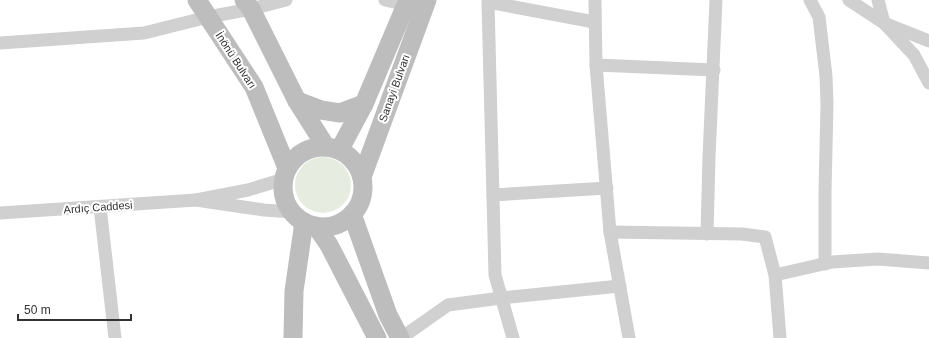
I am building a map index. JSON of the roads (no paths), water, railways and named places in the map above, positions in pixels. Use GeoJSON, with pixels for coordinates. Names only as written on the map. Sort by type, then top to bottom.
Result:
{"type":"FeatureCollection","features":[{"type":"Feature","properties":{"kind":"main road","name":"İnönü Bulvarı"},"geometry":{"type":"LineString","coordinates":[[197,0],[254,87],[286,174]]}},
{"type":"Feature","properties":{"kind":"main road","name":"Sanayi Bulvarı"},"geometry":{"type":"LineString","coordinates":[[362,177],[427,0]]}},
{"type":"Feature","properties":{"kind":"main road","name":"Sanayi Bulvarı"},"geometry":{"type":"LineString","coordinates":[[333,148],[364,104],[408,3]]}},
{"type":"Feature","properties":{"kind":"main road"},"geometry":{"type":"LineString","coordinates":[[248,4],[297,101],[333,148],[349,156],[357,165],[362,177],[363,190],[360,203],[352,214],[342,222],[329,226],[304,220]]}},
{"type":"Feature","properties":{"kind":"main road"},"geometry":{"type":"LineString","coordinates":[[297,101],[320,110],[340,114],[364,104]]}},
{"type":"Feature","properties":{"kind":"main road"},"geometry":{"type":"LineString","coordinates":[[333,148],[314,148],[304,152],[294,159],[286,174],[283,191],[286,202],[329,245],[377,338]]}},
{"type":"Feature","properties":{"kind":"main road"},"geometry":{"type":"LineString","coordinates":[[352,214],[388,315],[400,338]]}},
{"type":"Feature","properties":{"kind":"main road"},"geometry":{"type":"LineString","coordinates":[[293,338],[294,291],[304,220]]}},
{"type":"Feature","properties":{"kind":"street"},"geometry":{"type":"LineString","coordinates":[[0,43],[144,33],[208,17],[248,4],[286,0]]}},
{"type":"Feature","properties":{"kind":"street"},"geometry":{"type":"LineString","coordinates":[[385,0],[408,3]]}},
{"type":"Feature","properties":{"kind":"street"},"geometry":{"type":"LineString","coordinates":[[595,0],[594,22],[596,65],[610,232],[629,338]]}},
{"type":"Feature","properties":{"kind":"street"},"geometry":{"type":"LineString","coordinates":[[707,234],[716,0]]}},
{"type":"Feature","properties":{"kind":"street"},"geometry":{"type":"LineString","coordinates":[[810,0],[819,17],[826,76],[827,104],[824,192],[825,264]]}},
{"type":"Feature","properties":{"kind":"street"},"geometry":{"type":"LineString","coordinates":[[849,0],[884,23],[929,41]]}},
{"type":"Feature","properties":{"kind":"street"},"geometry":{"type":"LineString","coordinates":[[878,0],[884,23],[914,55],[929,83]]}},
{"type":"Feature","properties":{"kind":"street"},"geometry":{"type":"LineString","coordinates":[[513,338],[495,275],[493,196],[483,1],[594,22]]}},
{"type":"Feature","properties":{"kind":"street"},"geometry":{"type":"LineString","coordinates":[[596,65],[714,70]]}},
{"type":"Feature","properties":{"kind":"street"},"geometry":{"type":"LineString","coordinates":[[196,200],[248,190],[286,174]]}},
{"type":"Feature","properties":{"kind":"street"},"geometry":{"type":"LineString","coordinates":[[493,196],[606,188]]}},
{"type":"Feature","properties":{"kind":"street"},"geometry":{"type":"LineString","coordinates":[[196,200],[264,210],[304,220]]}},
{"type":"Feature","properties":{"kind":"street","name":"Ardıç Caddesi"},"geometry":{"type":"LineString","coordinates":[[0,214],[196,200]]}},
{"type":"Feature","properties":{"kind":"street"},"geometry":{"type":"LineString","coordinates":[[100,207],[116,338]]}},
{"type":"Feature","properties":{"kind":"street"},"geometry":{"type":"LineString","coordinates":[[610,232],[742,234],[765,237],[775,274],[780,338]]}},
{"type":"Feature","properties":{"kind":"street"},"geometry":{"type":"LineString","coordinates":[[775,274],[825,264],[878,259],[929,263]]}},
{"type":"Feature","properties":{"kind":"street"},"geometry":{"type":"LineString","coordinates":[[400,338],[448,306],[501,298],[620,286]]}}]}
